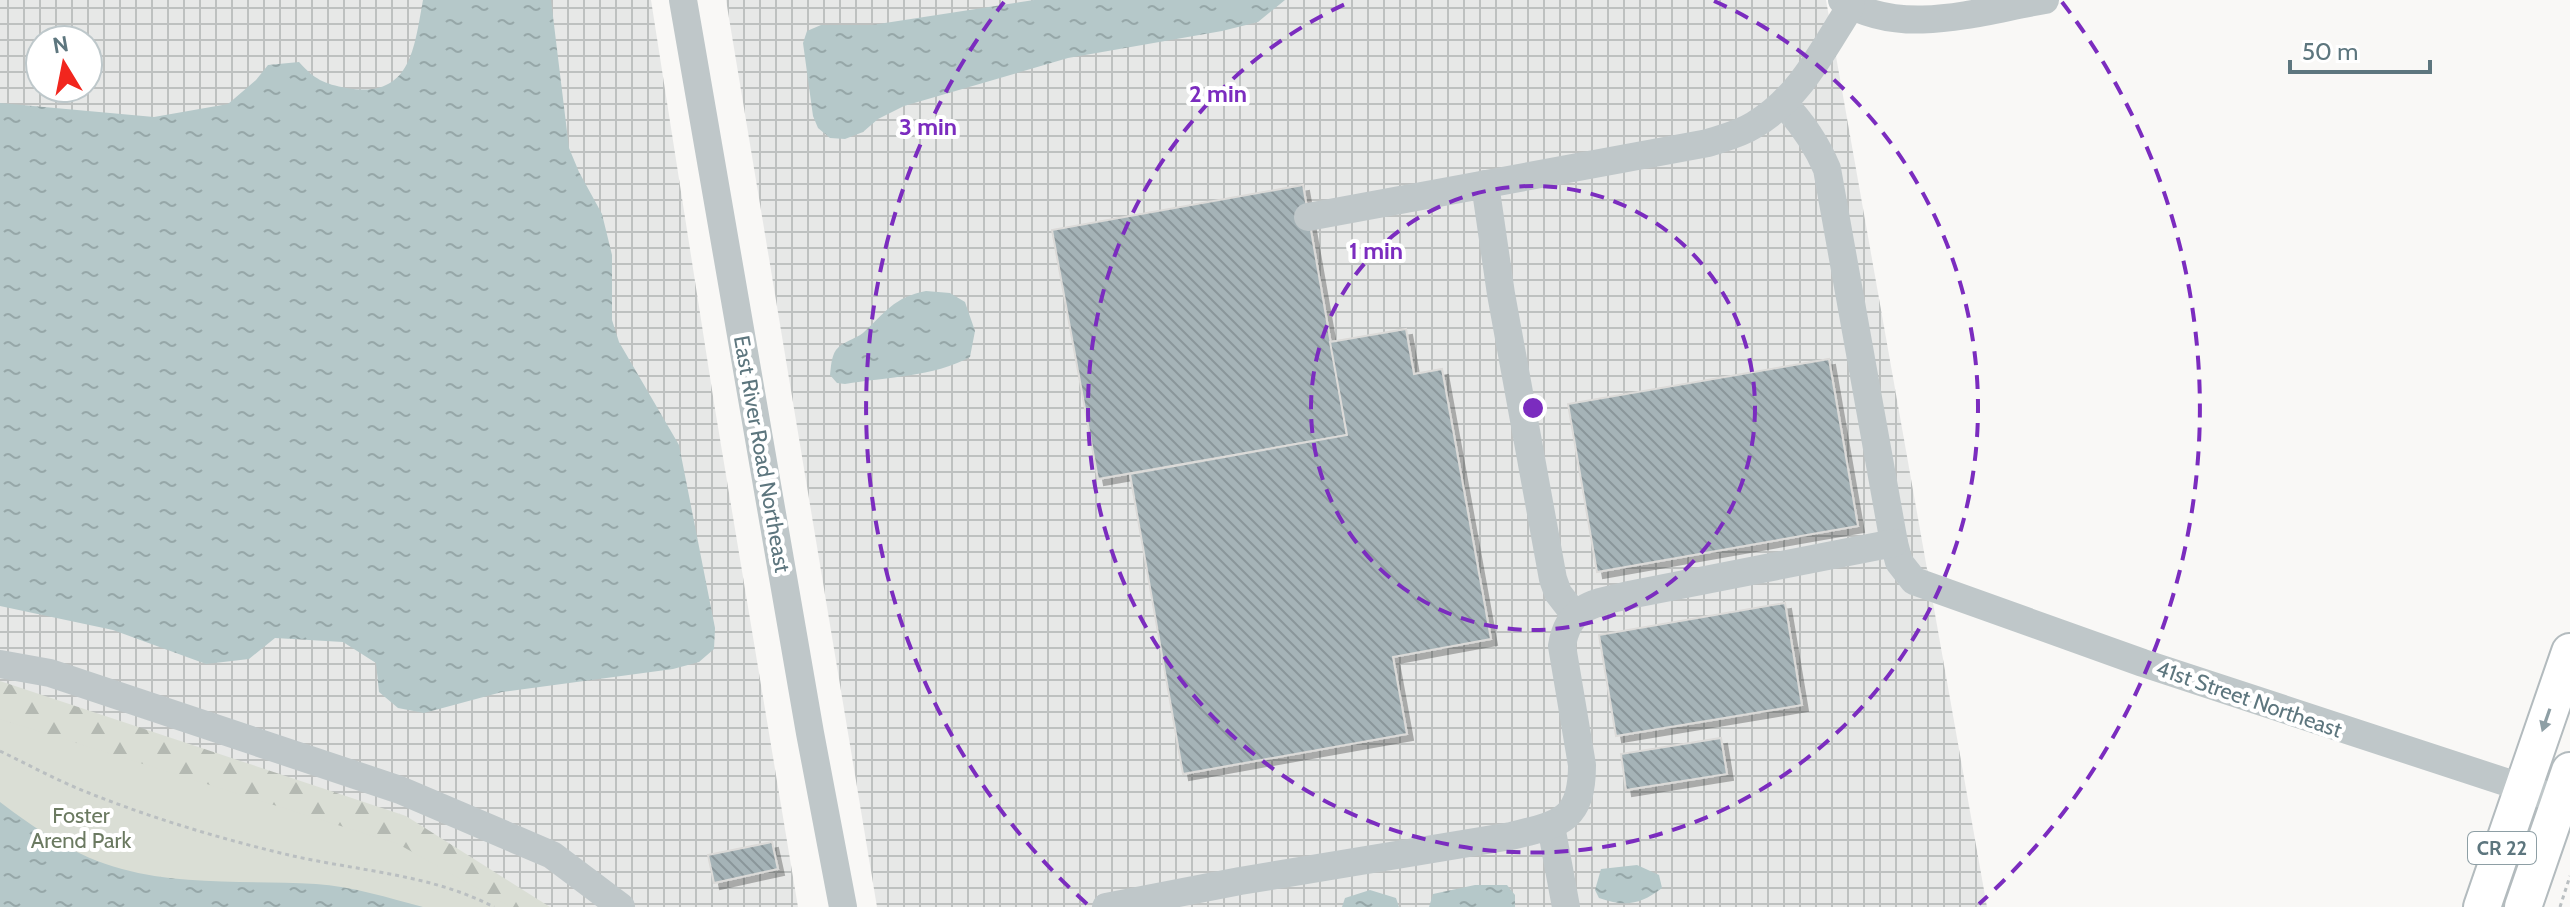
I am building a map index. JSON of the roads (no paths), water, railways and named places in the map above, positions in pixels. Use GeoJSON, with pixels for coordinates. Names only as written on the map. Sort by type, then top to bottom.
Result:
{"type":"FeatureCollection","features":[{"type":"Feature","properties":{"kind":"main road","name":"CR 22"},"geometry":{"type":"LineString","coordinates":[[2482,907],[2570,652]]}},
{"type":"Feature","properties":{"kind":"main road","name":"CR 22"},"geometry":{"type":"LineString","coordinates":[[2523,907],[2567,791]]}},
{"type":"Feature","properties":{"kind":"street","name":"East River Road Northeast"},"geometry":{"type":"LineString","coordinates":[[683,0],[843,907]]}},
{"type":"Feature","properties":{"kind":"street"},"geometry":{"type":"LineString","coordinates":[[1308,217],[1708,143],[1754,126],[1784,104],[1804,81],[1847,3],[1875,15],[1923,21],[2045,0]]}},
{"type":"Feature","properties":{"kind":"street","name":"41st Street Northeast"},"geometry":{"type":"LineString","coordinates":[[1784,104],[1804,125],[1827,169],[1894,543],[1906,574],[1931,589],[2143,663],[2522,788],[2567,791]]}},
{"type":"Feature","properties":{"kind":"street"},"geometry":{"type":"LineString","coordinates":[[1485,184],[1501,294],[1553,579],[1558,593],[1575,615]]}},
{"type":"Feature","properties":{"kind":"street"},"geometry":{"type":"LineString","coordinates":[[1106,907],[1240,881],[1511,836],[1551,826],[1567,816],[1578,802],[1582,783],[1582,765],[1562,646],[1564,628],[1575,615],[1593,603],[1894,543]]}},
{"type":"Feature","properties":{"kind":"street"},"geometry":{"type":"LineString","coordinates":[[0,664],[50,673],[400,790],[552,855],[621,907]]}},
{"type":"Feature","properties":{"kind":"street"},"geometry":{"type":"LineString","coordinates":[[1551,826],[1566,907]]}},
{"type":"Feature","properties":{"kind":"water"},"geometry":{"type":"Polygon","coordinates":[[[423,0],[551,0],[569,148],[602,214],[612,255],[612,320],[619,342],[679,445],[715,628],[714,649],[699,662],[673,669],[502,692],[424,713],[398,708],[379,692],[376,663],[343,642],[275,638],[249,659],[206,664],[113,630],[0,606],[0,103],[154,117],[228,104],[268,65],[299,62],[315,77],[332,85],[368,89],[385,86],[397,78],[406,66],[423,0]]]}},
{"type":"Feature","properties":{"kind":"water"},"geometry":{"type":"Polygon","coordinates":[[[1034,0],[1285,0],[1258,22],[1068,58],[904,106],[878,119],[863,132],[845,139],[830,138],[818,128],[813,116],[803,43],[807,31],[821,25],[872,25],[1034,0]]]}},
{"type":"Feature","properties":{"kind":"water"},"geometry":{"type":"Polygon","coordinates":[[[926,291],[950,293],[965,302],[975,331],[970,357],[941,369],[837,383],[830,375],[836,350],[863,333],[898,302],[926,291]]]}},
{"type":"Feature","properties":{"kind":"water"},"geometry":{"type":"Polygon","coordinates":[[[0,802],[58,842],[122,869],[194,880],[329,885],[423,907],[0,907],[0,802]]]}},
{"type":"Feature","properties":{"kind":"water"},"geometry":{"type":"Polygon","coordinates":[[[1637,865],[1659,875],[1662,888],[1632,903],[1599,898],[1595,890],[1601,869],[1637,865]]]}},
{"type":"Feature","properties":{"kind":"water"},"geometry":{"type":"Polygon","coordinates":[[[1475,885],[1507,885],[1515,895],[1515,907],[1429,907],[1433,894],[1475,885]]]}},
{"type":"Feature","properties":{"kind":"water"},"geometry":{"type":"Polygon","coordinates":[[[1370,890],[1396,898],[1399,907],[1342,907],[1345,898],[1370,890]]]}},
{"type":"Feature","properties":{"kind":"park label","name":"Foster Arend Park"},"geometry":{"type":"Point","coordinates":[81,828]}}]}
